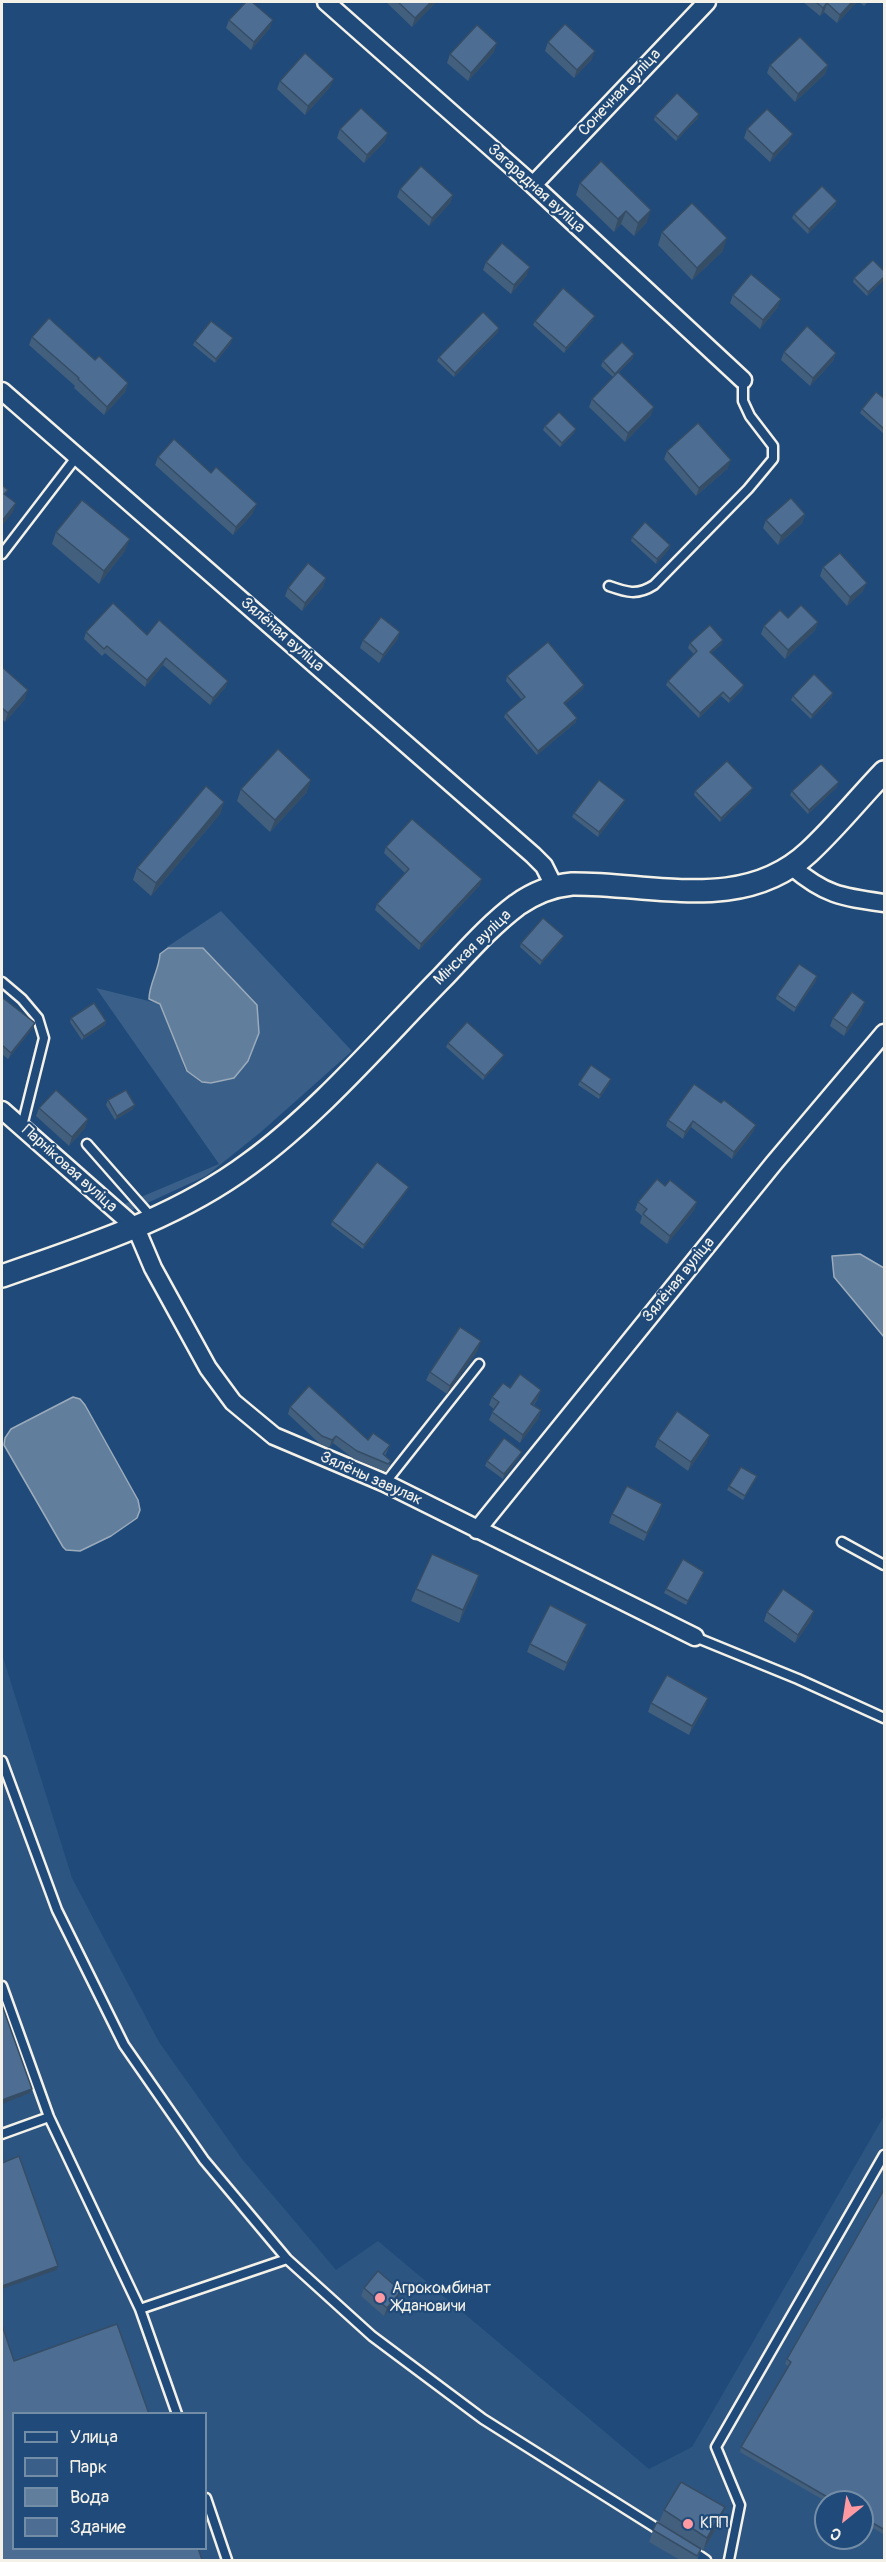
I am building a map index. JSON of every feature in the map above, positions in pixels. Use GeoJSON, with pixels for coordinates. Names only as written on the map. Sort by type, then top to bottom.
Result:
{"type":"FeatureCollection","features":[{"type":"Feature","properties":{"kind":"street","name":"Загарадная вуліца"},"geometry":{"type":"LineString","coordinates":[[326,2],[533,185],[743,380]]}},
{"type":"Feature","properties":{"kind":"street","name":"Сонечная вуліца"},"geometry":{"type":"LineString","coordinates":[[533,185],[707,2]]}},
{"type":"Feature","properties":{"kind":"street","name":"Зялёная вуліца"},"geometry":{"type":"LineString","coordinates":[[2,391],[78,455],[533,855],[544,866],[554,886]]}},
{"type":"Feature","properties":{"kind":"street","name":"Мінская вуліца"},"geometry":{"type":"LineString","coordinates":[[2,1276],[152,1220],[249,1164],[285,1135],[499,920],[519,904],[554,886],[592,884],[646,889],[712,891],[744,888],[770,879],[791,867],[809,852],[885,772]]}},
{"type":"Feature","properties":{"kind":"street"},"geometry":{"type":"LineString","coordinates":[[791,867],[813,885],[843,897],[885,903]]}},
{"type":"Feature","properties":{"kind":"street","name":"Зялёная вуліца"},"geometry":{"type":"LineString","coordinates":[[477,1530],[774,1163],[885,1033]]}},
{"type":"Feature","properties":{"kind":"street","name":"Парніковая вуліца"},"geometry":{"type":"LineString","coordinates":[[2,1110],[152,1220]]}},
{"type":"Feature","properties":{"kind":"street","name":"Зялёны завулак"},"geometry":{"type":"LineString","coordinates":[[152,1220],[153,1268],[208,1368],[233,1402],[274,1436],[385,1483],[695,1637]]}},
{"type":"Feature","properties":{"kind":"lane"},"geometry":{"type":"LineString","coordinates":[[609,586],[628,593],[644,591],[654,585],[748,489],[773,459],[773,446],[750,416],[743,401],[743,380]]}},
{"type":"Feature","properties":{"kind":"lane"},"geometry":{"type":"LineString","coordinates":[[2,554],[78,455]]}},
{"type":"Feature","properties":{"kind":"lane"},"geometry":{"type":"LineString","coordinates":[[2,982],[22,999],[38,1018],[44,1038],[22,1126]]}},
{"type":"Feature","properties":{"kind":"lane"},"geometry":{"type":"LineString","coordinates":[[87,1144],[152,1220]]}},
{"type":"Feature","properties":{"kind":"lane"},"geometry":{"type":"LineString","coordinates":[[385,1483],[479,1364]]}},
{"type":"Feature","properties":{"kind":"lane"},"geometry":{"type":"LineString","coordinates":[[842,1542],[885,1565]]}},
{"type":"Feature","properties":{"kind":"lane"},"geometry":{"type":"LineString","coordinates":[[695,1637],[885,1718]]}},
{"type":"Feature","properties":{"kind":"lane"},"geometry":{"type":"LineString","coordinates":[[2,1761],[57,1910],[124,2045],[204,2160],[287,2259],[372,2336],[483,2419],[674,2539]]}},
{"type":"Feature","properties":{"kind":"lane"},"geometry":{"type":"LineString","coordinates":[[2,1986],[49,2117],[140,2309],[176,2412]]}},
{"type":"Feature","properties":{"kind":"lane"},"geometry":{"type":"LineString","coordinates":[[2,2134],[49,2117]]}},
{"type":"Feature","properties":{"kind":"lane"},"geometry":{"type":"LineString","coordinates":[[729,2560],[740,2505],[716,2447],[885,2156]]}},
{"type":"Feature","properties":{"kind":"lane"},"geometry":{"type":"LineString","coordinates":[[140,2309],[287,2259]]}},
{"type":"Feature","properties":{"kind":"lane"},"geometry":{"type":"LineString","coordinates":[[207,2501],[227,2560]]}},
{"type":"Feature","properties":{"kind":"lane"},"geometry":{"type":"LineString","coordinates":[[682,2545],[706,2560]]}},
{"type":"Feature","properties":{"kind":"shaded area"},"geometry":{"type":"Polygon","coordinates":[[[2,1654],[72,1878],[159,2042],[242,2159],[336,2270],[378,2241],[649,2469],[692,2447],[884,2116],[884,2560],[2,2560],[2,1654]]]}},
{"type":"Feature","properties":{"kind":"green space"},"geometry":{"type":"Polygon","coordinates":[[[221,911],[352,1051],[261,1132],[206,1176],[130,1211],[122,1205],[219,1164],[96,988],[161,1004],[177,1042],[185,1070],[201,1082],[211,1084],[233,1078],[256,1004],[203,947],[167,947],[221,911]]]}},
{"type":"Feature","properties":{"kind":"water"},"geometry":{"type":"Polygon","coordinates":[[[168,948],[203,948],[257,1005],[259,1033],[248,1061],[234,1078],[211,1083],[202,1082],[187,1071],[160,1004],[149,999],[160,954],[168,948]]]}},
{"type":"Feature","properties":{"kind":"water"},"geometry":{"type":"Polygon","coordinates":[[[860,1254],[884,1268],[884,1337],[834,1277],[832,1256],[860,1254]]]}},
{"type":"Feature","properties":{"kind":"water"},"geometry":{"type":"Polygon","coordinates":[[[73,1397],[80,1399],[85,1405],[138,1500],[140,1510],[137,1518],[111,1536],[80,1551],[66,1550],[63,1547],[4,1445],[5,1438],[11,1429],[73,1397]]]}},
{"type":"Feature","properties":{"kind":"building"},"geometry":{"type":"Polygon","coordinates":[[[246,2],[252,2],[273,20],[254,42],[229,20],[246,2]]]}},
{"type":"Feature","properties":{"kind":"building"},"geometry":{"type":"Polygon","coordinates":[[[398,2],[431,2],[415,18],[398,2]]]}},
{"type":"Feature","properties":{"kind":"building"},"geometry":{"type":"Polygon","coordinates":[[[816,2],[852,2],[840,15],[827,3],[823,8],[816,2]]]}},
{"type":"Feature","properties":{"kind":"building"},"geometry":{"type":"Polygon","coordinates":[[[565,24],[595,51],[577,70],[548,42],[565,24]]]}},
{"type":"Feature","properties":{"kind":"building"},"geometry":{"type":"Polygon","coordinates":[[[477,25],[497,43],[471,73],[450,54],[477,25]]]}},
{"type":"Feature","properties":{"kind":"building"},"geometry":{"type":"Polygon","coordinates":[[[800,37],[828,65],[798,94],[770,65],[800,37]]]}},
{"type":"Feature","properties":{"kind":"building"},"geometry":{"type":"Polygon","coordinates":[[[305,53],[334,79],[308,106],[280,81],[305,53]]]}},
{"type":"Feature","properties":{"kind":"building"},"geometry":{"type":"Polygon","coordinates":[[[677,93],[699,114],[678,137],[655,116],[677,93]]]}},
{"type":"Feature","properties":{"kind":"building"},"geometry":{"type":"Polygon","coordinates":[[[361,108],[388,133],[367,155],[340,129],[361,108]]]}},
{"type":"Feature","properties":{"kind":"building"},"geometry":{"type":"Polygon","coordinates":[[[767,109],[793,134],[773,154],[747,129],[767,109]]]}},
{"type":"Feature","properties":{"kind":"building"},"geometry":{"type":"Polygon","coordinates":[[[601,161],[651,210],[638,223],[626,211],[618,219],[580,183],[601,161]]]}},
{"type":"Feature","properties":{"kind":"building"},"geometry":{"type":"Polygon","coordinates":[[[421,166],[453,195],[432,218],[400,189],[421,166]]]}},
{"type":"Feature","properties":{"kind":"building"},"geometry":{"type":"Polygon","coordinates":[[[822,186],[837,201],[809,229],[794,214],[822,186]]]}},
{"type":"Feature","properties":{"kind":"building"},"geometry":{"type":"Polygon","coordinates":[[[692,203],[727,238],[697,268],[662,232],[692,203]]]}},
{"type":"Feature","properties":{"kind":"building"},"geometry":{"type":"Polygon","coordinates":[[[502,243],[530,267],[514,285],[486,262],[502,243]]]}},
{"type":"Feature","properties":{"kind":"building"},"geometry":{"type":"Polygon","coordinates":[[[873,260],[885,272],[885,276],[868,292],[854,278],[873,260]]]}},
{"type":"Feature","properties":{"kind":"building"},"geometry":{"type":"Polygon","coordinates":[[[751,274],[781,299],[763,320],[733,295],[751,274]]]}},
{"type":"Feature","properties":{"kind":"building"},"geometry":{"type":"Polygon","coordinates":[[[563,288],[595,316],[566,348],[535,321],[563,288]]]}},
{"type":"Feature","properties":{"kind":"building"},"geometry":{"type":"Polygon","coordinates":[[[483,312],[499,328],[455,373],[439,357],[483,312]]]}},
{"type":"Feature","properties":{"kind":"building"},"geometry":{"type":"Polygon","coordinates":[[[49,318],[95,360],[99,356],[128,383],[107,407],[79,378],[32,337],[49,318]]]}},
{"type":"Feature","properties":{"kind":"building"},"geometry":{"type":"Polygon","coordinates":[[[211,321],[233,338],[216,359],[195,341],[211,321]]]}},
{"type":"Feature","properties":{"kind":"building"},"geometry":{"type":"Polygon","coordinates":[[[807,326],[836,353],[813,378],[784,352],[807,326]]]}},
{"type":"Feature","properties":{"kind":"building"},"geometry":{"type":"Polygon","coordinates":[[[622,342],[634,354],[615,374],[603,361],[622,342]]]}},
{"type":"Feature","properties":{"kind":"building"},"geometry":{"type":"Polygon","coordinates":[[[618,372],[654,407],[628,433],[592,399],[618,372]]]}},
{"type":"Feature","properties":{"kind":"building"},"geometry":{"type":"Polygon","coordinates":[[[876,392],[885,399],[884,429],[862,409],[876,392]]]}},
{"type":"Feature","properties":{"kind":"building"},"geometry":{"type":"Polygon","coordinates":[[[559,412],[576,429],[562,443],[545,426],[559,412]]]}},
{"type":"Feature","properties":{"kind":"building"},"geometry":{"type":"Polygon","coordinates":[[[698,423],[731,460],[699,488],[667,451],[698,423]]]}},
{"type":"Feature","properties":{"kind":"building"},"geometry":{"type":"Polygon","coordinates":[[[174,439],[211,473],[216,467],[257,504],[236,527],[158,457],[174,439]]]}},
{"type":"Feature","properties":{"kind":"building"},"geometry":{"type":"Polygon","coordinates":[[[2,485],[8,490],[4,494],[16,503],[2,521],[2,485]]]}},
{"type":"Feature","properties":{"kind":"building"},"geometry":{"type":"Polygon","coordinates":[[[791,498],[805,514],[781,536],[766,520],[791,498]]]}},
{"type":"Feature","properties":{"kind":"building"},"geometry":{"type":"Polygon","coordinates":[[[82,500],[130,539],[104,571],[56,532],[82,500]]]}},
{"type":"Feature","properties":{"kind":"building"},"geometry":{"type":"Polygon","coordinates":[[[645,522],[670,545],[657,559],[632,537],[645,522]]]}},
{"type":"Feature","properties":{"kind":"building"},"geometry":{"type":"Polygon","coordinates":[[[840,553],[867,583],[850,597],[823,567],[840,553]]]}},
{"type":"Feature","properties":{"kind":"building"},"geometry":{"type":"Polygon","coordinates":[[[308,563],[326,578],[305,603],[288,588],[308,563]]]}},
{"type":"Feature","properties":{"kind":"building"},"geometry":{"type":"Polygon","coordinates":[[[113,603],[147,635],[159,620],[228,681],[213,698],[166,658],[147,680],[107,646],[104,649],[86,632],[113,603]]]}},
{"type":"Feature","properties":{"kind":"building"},"geometry":{"type":"Polygon","coordinates":[[[801,605],[818,622],[788,650],[764,626],[780,610],[788,618],[801,605]]]}},
{"type":"Feature","properties":{"kind":"building"},"geometry":{"type":"Polygon","coordinates":[[[381,617],[400,632],[383,655],[363,640],[381,617]]]}},
{"type":"Feature","properties":{"kind":"building"},"geometry":{"type":"Polygon","coordinates":[[[710,625],[723,640],[710,652],[744,685],[730,699],[723,692],[700,713],[668,681],[697,651],[690,643],[710,625]]]}},
{"type":"Feature","properties":{"kind":"building"},"geometry":{"type":"Polygon","coordinates":[[[548,642],[584,685],[564,703],[577,718],[538,751],[506,713],[525,697],[507,676],[548,642]]]}},
{"type":"Feature","properties":{"kind":"building"},"geometry":{"type":"Polygon","coordinates":[[[2,667],[28,690],[8,713],[2,708],[2,667]]]}},
{"type":"Feature","properties":{"kind":"building"},"geometry":{"type":"Polygon","coordinates":[[[814,674],[833,693],[812,715],[793,696],[814,674]]]}},
{"type":"Feature","properties":{"kind":"building"},"geometry":{"type":"Polygon","coordinates":[[[278,749],[311,780],[275,820],[241,789],[278,749]]]}},
{"type":"Feature","properties":{"kind":"building"},"geometry":{"type":"Polygon","coordinates":[[[727,761],[753,788],[721,818],[695,791],[727,761]]]}},
{"type":"Feature","properties":{"kind":"building"},"geometry":{"type":"Polygon","coordinates":[[[821,764],[839,782],[809,810],[792,791],[821,764]]]}},
{"type":"Feature","properties":{"kind":"building"},"geometry":{"type":"Polygon","coordinates":[[[599,780],[625,800],[599,832],[574,813],[599,780]]]}},
{"type":"Feature","properties":{"kind":"building"},"geometry":{"type":"Polygon","coordinates":[[[206,786],[224,802],[156,883],[137,868],[206,786]]]}},
{"type":"Feature","properties":{"kind":"building"},"geometry":{"type":"Polygon","coordinates":[[[412,819],[482,879],[421,944],[377,904],[409,869],[386,847],[412,819]]]}},
{"type":"Feature","properties":{"kind":"building"},"geometry":{"type":"Polygon","coordinates":[[[543,918],[564,936],[542,961],[521,943],[543,918]]]}},
{"type":"Feature","properties":{"kind":"building"},"geometry":{"type":"Polygon","coordinates":[[[799,964],[817,976],[796,1008],[777,995],[799,964]]]}},
{"type":"Feature","properties":{"kind":"building"},"geometry":{"type":"Polygon","coordinates":[[[852,992],[865,1002],[847,1028],[833,1018],[852,992]]]}},
{"type":"Feature","properties":{"kind":"building"},"geometry":{"type":"Polygon","coordinates":[[[3,998],[35,1023],[11,1053],[2,1045],[3,998]]]}},
{"type":"Feature","properties":{"kind":"building"},"geometry":{"type":"Polygon","coordinates":[[[94,1003],[106,1021],[84,1036],[71,1018],[94,1003]]]}},
{"type":"Feature","properties":{"kind":"building"},"geometry":{"type":"Polygon","coordinates":[[[467,1022],[504,1055],[485,1076],[448,1043],[467,1022]]]}},
{"type":"Feature","properties":{"kind":"building"},"geometry":{"type":"Polygon","coordinates":[[[591,1065],[611,1079],[600,1095],[580,1081],[591,1065]]]}},
{"type":"Feature","properties":{"kind":"building"},"geometry":{"type":"Polygon","coordinates":[[[694,1084],[721,1103],[724,1100],[756,1125],[734,1152],[693,1121],[685,1132],[668,1120],[694,1084]]]}},
{"type":"Feature","properties":{"kind":"building"},"geometry":{"type":"Polygon","coordinates":[[[56,1090],[88,1119],[72,1137],[39,1108],[56,1090]]]}},
{"type":"Feature","properties":{"kind":"building"},"geometry":{"type":"Polygon","coordinates":[[[126,1090],[135,1105],[117,1116],[108,1100],[126,1090]]]}},
{"type":"Feature","properties":{"kind":"building"},"geometry":{"type":"Polygon","coordinates":[[[377,1162],[409,1187],[364,1245],[332,1221],[377,1162]]]}},
{"type":"Feature","properties":{"kind":"building"},"geometry":{"type":"Polygon","coordinates":[[[657,1179],[665,1186],[670,1180],[697,1202],[670,1236],[643,1214],[647,1209],[638,1202],[657,1179]]]}},
{"type":"Feature","properties":{"kind":"building"},"geometry":{"type":"Polygon","coordinates":[[[460,1327],[481,1341],[450,1386],[430,1372],[460,1327]]]}},
{"type":"Feature","properties":{"kind":"building"},"geometry":{"type":"Polygon","coordinates":[[[520,1374],[541,1390],[531,1404],[541,1410],[523,1435],[492,1412],[499,1402],[492,1397],[503,1383],[510,1388],[520,1374]]]}},
{"type":"Feature","properties":{"kind":"building"},"geometry":{"type":"Polygon","coordinates":[[[309,1386],[368,1440],[373,1433],[390,1445],[383,1454],[391,1461],[388,1464],[357,1451],[336,1436],[332,1440],[322,1436],[290,1407],[309,1386]]]}},
{"type":"Feature","properties":{"kind":"building"},"geometry":{"type":"Polygon","coordinates":[[[677,1411],[710,1435],[691,1462],[658,1439],[677,1411]]]}},
{"type":"Feature","properties":{"kind":"building"},"geometry":{"type":"Polygon","coordinates":[[[504,1438],[522,1452],[504,1474],[487,1461],[504,1438]]]}},
{"type":"Feature","properties":{"kind":"building"},"geometry":{"type":"Polygon","coordinates":[[[741,1467],[757,1476],[745,1496],[729,1486],[741,1467]]]}},
{"type":"Feature","properties":{"kind":"building"},"geometry":{"type":"Polygon","coordinates":[[[627,1486],[662,1504],[647,1533],[612,1514],[627,1486]]]}},
{"type":"Feature","properties":{"kind":"building"},"geometry":{"type":"Polygon","coordinates":[[[432,1554],[479,1575],[463,1610],[416,1589],[432,1554]]]}},
{"type":"Feature","properties":{"kind":"building"},"geometry":{"type":"Polygon","coordinates":[[[683,1559],[704,1572],[688,1601],[666,1589],[683,1559]]]}},
{"type":"Feature","properties":{"kind":"building"},"geometry":{"type":"Polygon","coordinates":[[[783,1589],[814,1611],[798,1635],[767,1612],[783,1589]]]}},
{"type":"Feature","properties":{"kind":"building"},"geometry":{"type":"Polygon","coordinates":[[[550,1605],[587,1624],[567,1663],[530,1644],[550,1605]]]}},
{"type":"Feature","properties":{"kind":"building"},"geometry":{"type":"Polygon","coordinates":[[[667,1675],[708,1698],[692,1726],[651,1703],[667,1675]]]}},
{"type":"Feature","properties":{"kind":"building"},"geometry":{"type":"Polygon","coordinates":[[[2,2005],[32,2089],[2,2100],[2,2005]]]}},
{"type":"Feature","properties":{"kind":"building"},"geometry":{"type":"Polygon","coordinates":[[[19,2156],[58,2266],[2,2286],[2,2163],[19,2156]]]}},
{"type":"Feature","properties":{"kind":"building"},"geometry":{"type":"Polygon","coordinates":[[[885,2188],[885,2530],[874,2524],[874,2490],[815,2490],[741,2447],[791,2362],[787,2359],[885,2188]]]}},
{"type":"Feature","properties":{"kind":"building"},"geometry":{"type":"Polygon","coordinates":[[[378,2271],[401,2291],[387,2308],[364,2288],[378,2271]]]}},
{"type":"Feature","properties":{"kind":"building"},"geometry":{"type":"Polygon","coordinates":[[[117,2324],[148,2412],[12,2412],[12,2550],[199,2550],[202,2560],[2,2560],[2,2325],[14,2361],[117,2324]]]}},
{"type":"Feature","properties":{"kind":"building"},"geometry":{"type":"Polygon","coordinates":[[[681,2482],[725,2507],[707,2538],[664,2510],[681,2482]]]}},
{"type":"Feature","properties":{"kind":"building"},"geometry":{"type":"Polygon","coordinates":[[[657,2522],[701,2549],[697,2556],[653,2530],[657,2522]]]}},
{"type":"Feature","properties":{"kind":"place","name":"Агрокомбинат Ждановичи"},"geometry":{"type":"Point","coordinates":[380,2298]}},
{"type":"Feature","properties":{"kind":"place","name":"КПП"},"geometry":{"type":"Point","coordinates":[688,2524]}}]}
